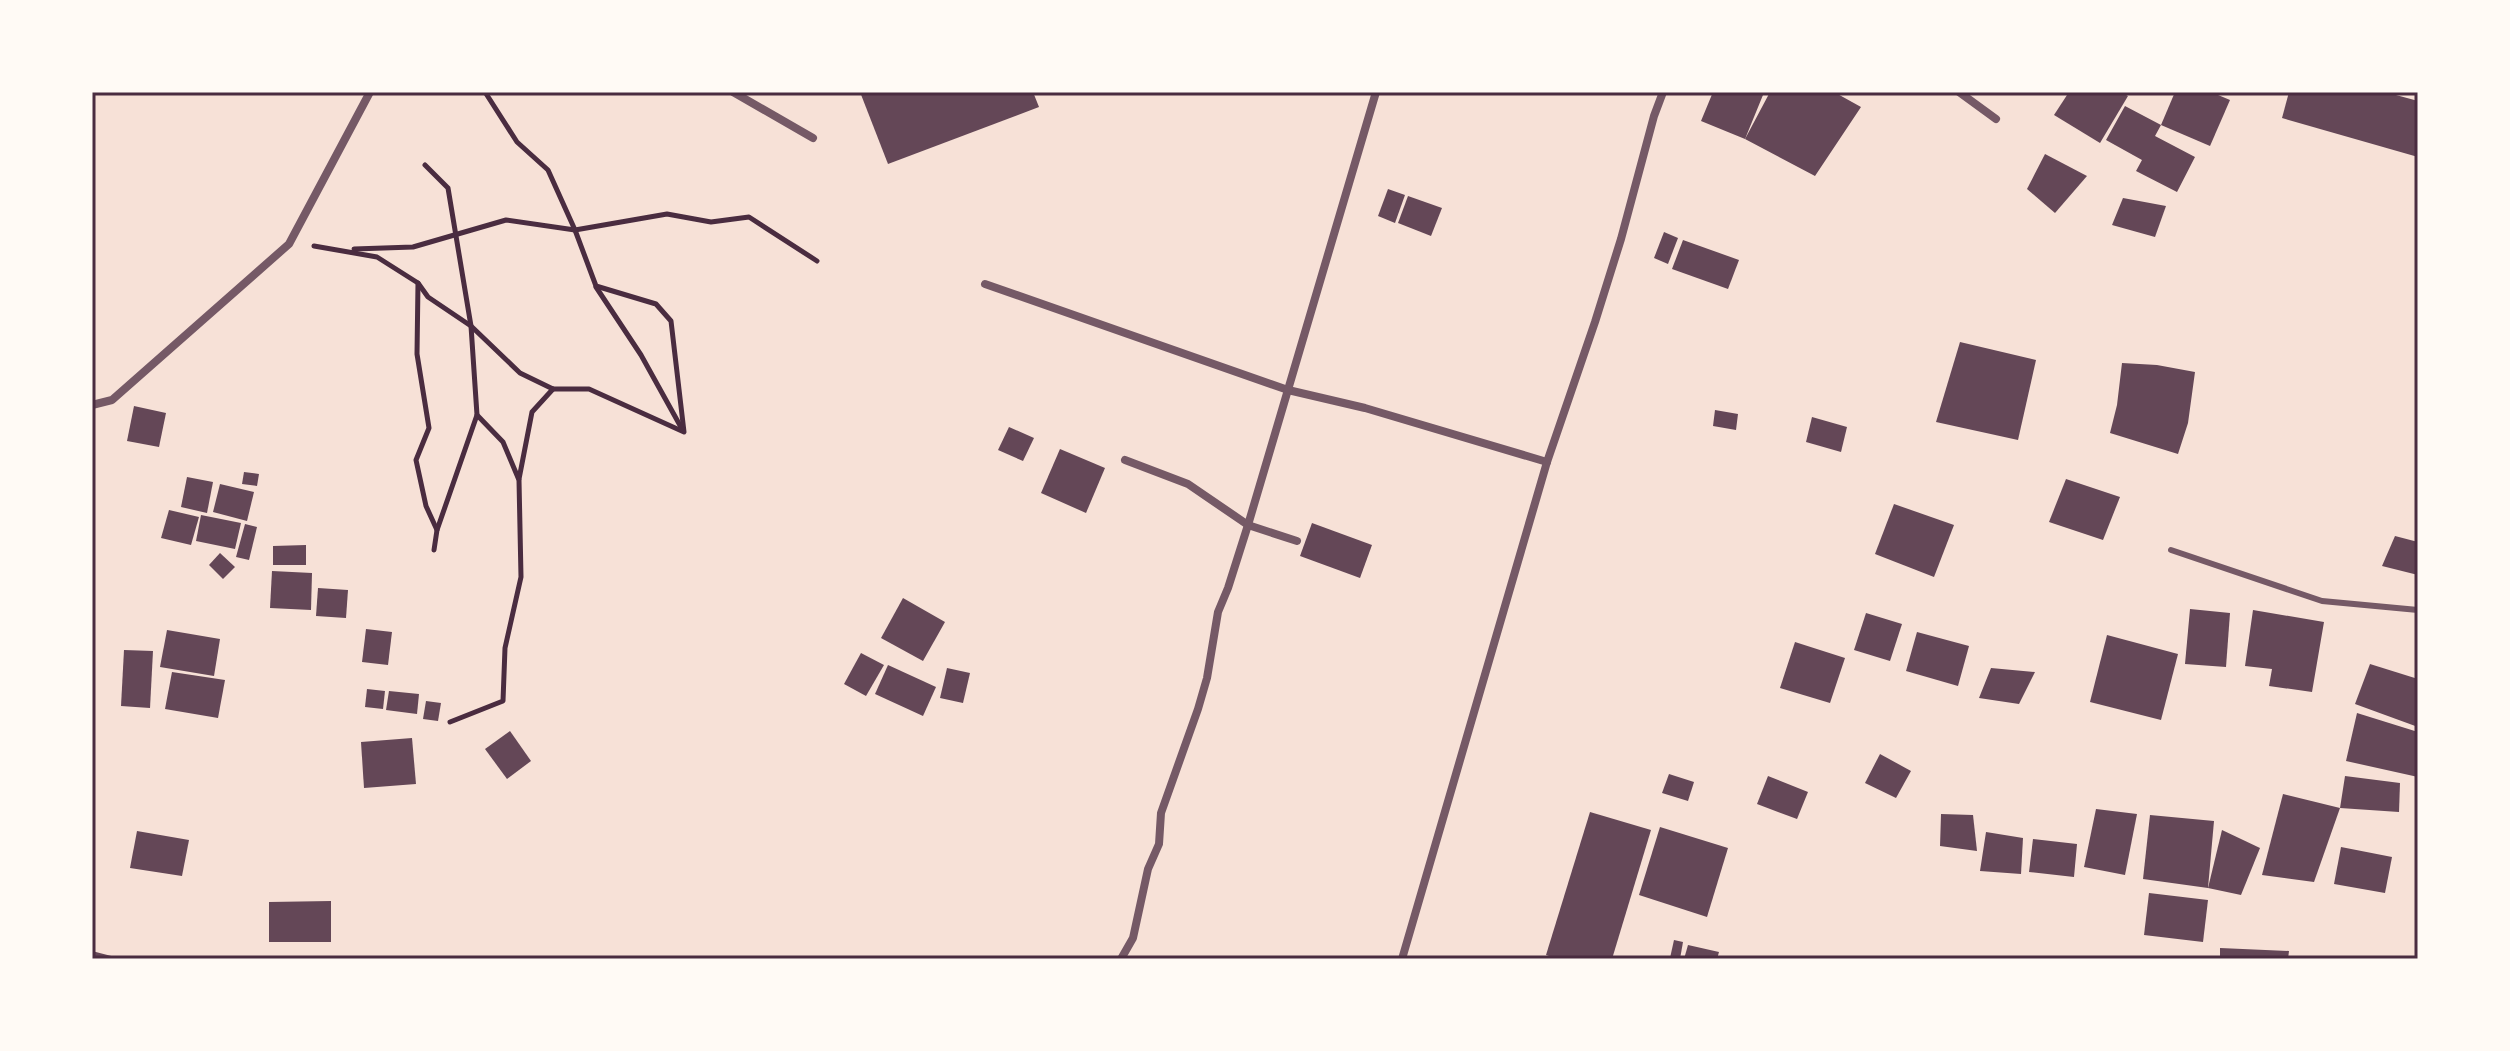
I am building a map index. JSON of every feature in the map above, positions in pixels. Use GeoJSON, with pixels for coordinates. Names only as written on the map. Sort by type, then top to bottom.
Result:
{"type":"FeatureCollection","features":[{"type":"Feature","properties":{"kind":"street"},"geometry":{"type":"LineString","coordinates":[[92,405],[112,400],[289,244],[370,92]]}},
{"type":"Feature","properties":{"kind":"street"},"geometry":{"type":"LineString","coordinates":[[733,92],[813,138]]}},
{"type":"Feature","properties":{"kind":"street"},"geometry":{"type":"LineString","coordinates":[[1121,959],[1133,938],[1148,869],[1159,844],[1161,813],[1207,678],[1218,612],[1248,525],[1376,92]]}},
{"type":"Feature","properties":{"kind":"street"},"geometry":{"type":"LineString","coordinates":[[1402,959],[1547,462],[1600,308],[1663,92]]}},
{"type":"Feature","properties":{"kind":"street"},"geometry":{"type":"LineString","coordinates":[[1959,92],[1996,119]]}},
{"type":"Feature","properties":{"kind":"street"},"geometry":{"type":"LineString","coordinates":[[985,284],[1288,390],[1365,408],[1547,462]]}},
{"type":"Feature","properties":{"kind":"street"},"geometry":{"type":"LineString","coordinates":[[1125,460],[1188,484],[1248,525],[1297,541]]}},
{"type":"Feature","properties":{"kind":"lane"},"geometry":{"type":"LineString","coordinates":[[2171,550],[2322,601],[2418,610]]}},
{"type":"Feature","properties":{"kind":"path"},"geometry":{"type":"LineString","coordinates":[[485,92],[517,142],[548,170],[596,286],[641,355],[684,432]]}},
{"type":"Feature","properties":{"kind":"path"},"geometry":{"type":"LineString","coordinates":[[425,165],[448,188],[458,234],[471,326],[477,415],[437,530],[434,550]]}},
{"type":"Feature","properties":{"kind":"path"},"geometry":{"type":"LineString","coordinates":[[289,244],[345,249],[413,247],[506,220],[575,230],[667,214],[711,222],[749,217],[817,261]]}},
{"type":"Feature","properties":{"kind":"path"},"geometry":{"type":"LineString","coordinates":[[345,249],[377,257],[418,283],[428,297],[471,326],[520,373],[553,389],[589,389],[684,432]]}},
{"type":"Feature","properties":{"kind":"path"},"geometry":{"type":"LineString","coordinates":[[418,283],[417,354],[429,428],[416,460],[426,506],[437,530]]}},
{"type":"Feature","properties":{"kind":"path"},"geometry":{"type":"LineString","coordinates":[[596,286],[656,304],[671,321],[684,432]]}},
{"type":"Feature","properties":{"kind":"path"},"geometry":{"type":"LineString","coordinates":[[450,722],[503,701],[505,648],[521,577],[519,480],[532,412],[553,389]]}},
{"type":"Feature","properties":{"kind":"path"},"geometry":{"type":"LineString","coordinates":[[477,415],[503,442],[519,480]]}},
{"type":"Feature","properties":{"kind":"building"},"geometry":{"type":"Polygon","coordinates":[[[860,92],[1033,92],[1039,107],[888,164],[860,92]]]}},
{"type":"Feature","properties":{"kind":"building"},"geometry":{"type":"Polygon","coordinates":[[[1713,92],[1754,92],[1763,95],[1745,139],[1701,121],[1713,92]]]}},
{"type":"Feature","properties":{"kind":"building"},"geometry":{"type":"Polygon","coordinates":[[[1770,92],[1834,92],[1861,107],[1815,176],[1745,139],[1770,92]]]}},
{"type":"Feature","properties":{"kind":"building"},"geometry":{"type":"Polygon","coordinates":[[[2069,92],[2121,92],[2128,96],[2100,143],[2054,115],[2069,92]]]}},
{"type":"Feature","properties":{"kind":"building"},"geometry":{"type":"Polygon","coordinates":[[[2175,92],[2211,92],[2230,100],[2210,146],[2161,125],[2175,92]]]}},
{"type":"Feature","properties":{"kind":"building"},"geometry":{"type":"Polygon","coordinates":[[[2289,92],[2385,92],[2418,101],[2418,157],[2282,118],[2289,92]]]}},
{"type":"Feature","properties":{"kind":"building"},"geometry":{"type":"Polygon","coordinates":[[[2125,106],[2161,125],[2155,136],[2195,157],[2177,192],[2136,171],[2142,160],[2106,140],[2125,106]]]}},
{"type":"Feature","properties":{"kind":"building"},"geometry":{"type":"Polygon","coordinates":[[[2045,154],[2087,176],[2055,213],[2027,189],[2045,154]]]}},
{"type":"Feature","properties":{"kind":"building"},"geometry":{"type":"Polygon","coordinates":[[[1388,189],[1405,195],[1395,223],[1378,216],[1388,189]]]}},
{"type":"Feature","properties":{"kind":"building"},"geometry":{"type":"Polygon","coordinates":[[[1408,196],[1442,208],[1431,236],[1398,223],[1408,196]]]}},
{"type":"Feature","properties":{"kind":"building"},"geometry":{"type":"Polygon","coordinates":[[[2123,198],[2166,206],[2155,237],[2112,225],[2123,198]]]}},
{"type":"Feature","properties":{"kind":"building"},"geometry":{"type":"Polygon","coordinates":[[[1664,232],[1678,238],[1668,264],[1654,258],[1664,232]]]}},
{"type":"Feature","properties":{"kind":"building"},"geometry":{"type":"Polygon","coordinates":[[[1683,240],[1739,260],[1728,289],[1672,269],[1683,240]]]}},
{"type":"Feature","properties":{"kind":"building"},"geometry":{"type":"Polygon","coordinates":[[[1960,342],[2036,360],[2018,440],[1936,422],[1960,342]]]}},
{"type":"Feature","properties":{"kind":"building"},"geometry":{"type":"Polygon","coordinates":[[[2122,363],[2195,372],[2188,423],[2178,454],[2110,433],[2122,363]]]}},
{"type":"Feature","properties":{"kind":"building"},"geometry":{"type":"Polygon","coordinates":[[[134,406],[166,413],[159,447],[127,441],[134,406]]]}},
{"type":"Feature","properties":{"kind":"building"},"geometry":{"type":"Polygon","coordinates":[[[1715,410],[1738,414],[1736,430],[1713,426],[1715,410]]]}},
{"type":"Feature","properties":{"kind":"building"},"geometry":{"type":"Polygon","coordinates":[[[1812,417],[1847,427],[1841,452],[1806,442],[1812,417]]]}},
{"type":"Feature","properties":{"kind":"building"},"geometry":{"type":"Polygon","coordinates":[[[1009,427],[1034,438],[1023,461],[998,450],[1009,427]]]}},
{"type":"Feature","properties":{"kind":"building"},"geometry":{"type":"Polygon","coordinates":[[[1060,449],[1105,468],[1086,513],[1041,493],[1060,449]]]}},
{"type":"Feature","properties":{"kind":"building"},"geometry":{"type":"Polygon","coordinates":[[[244,472],[259,474],[257,486],[242,484],[244,472]]]}},
{"type":"Feature","properties":{"kind":"building"},"geometry":{"type":"Polygon","coordinates":[[[187,477],[213,482],[207,513],[181,507],[187,477]]]}},
{"type":"Feature","properties":{"kind":"building"},"geometry":{"type":"Polygon","coordinates":[[[2066,479],[2120,497],[2103,540],[2049,522],[2066,479]]]}},
{"type":"Feature","properties":{"kind":"building"},"geometry":{"type":"Polygon","coordinates":[[[220,484],[254,492],[247,521],[213,512],[220,484]]]}},
{"type":"Feature","properties":{"kind":"building"},"geometry":{"type":"Polygon","coordinates":[[[1894,504],[1954,525],[1934,577],[1875,554],[1894,504]]]}},
{"type":"Feature","properties":{"kind":"building"},"geometry":{"type":"Polygon","coordinates":[[[169,510],[199,517],[191,545],[161,538],[169,510]]]}},
{"type":"Feature","properties":{"kind":"building"},"geometry":{"type":"Polygon","coordinates":[[[201,515],[241,523],[235,549],[196,541],[201,515]]]}},
{"type":"Feature","properties":{"kind":"building"},"geometry":{"type":"Polygon","coordinates":[[[1312,523],[1372,545],[1360,578],[1300,556],[1312,523]]]}},
{"type":"Feature","properties":{"kind":"building"},"geometry":{"type":"Polygon","coordinates":[[[245,524],[257,527],[249,560],[236,557],[245,524]]]}},
{"type":"Feature","properties":{"kind":"building"},"geometry":{"type":"Polygon","coordinates":[[[2395,536],[2418,542],[2418,575],[2382,566],[2395,536]]]}},
{"type":"Feature","properties":{"kind":"building"},"geometry":{"type":"Polygon","coordinates":[[[306,545],[306,565],[273,565],[273,546],[306,545]]]}},
{"type":"Feature","properties":{"kind":"building"},"geometry":{"type":"Polygon","coordinates":[[[220,553],[235,567],[223,579],[209,565],[220,553]]]}},
{"type":"Feature","properties":{"kind":"building"},"geometry":{"type":"Polygon","coordinates":[[[272,571],[312,573],[311,610],[270,608],[272,571]]]}},
{"type":"Feature","properties":{"kind":"building"},"geometry":{"type":"Polygon","coordinates":[[[318,588],[348,590],[346,618],[316,616],[318,588]]]}},
{"type":"Feature","properties":{"kind":"building"},"geometry":{"type":"Polygon","coordinates":[[[903,598],[945,622],[923,661],[881,638],[903,598]]]}},
{"type":"Feature","properties":{"kind":"building"},"geometry":{"type":"Polygon","coordinates":[[[2190,609],[2230,613],[2226,667],[2185,664],[2190,609]]]}},
{"type":"Feature","properties":{"kind":"building"},"geometry":{"type":"Polygon","coordinates":[[[2253,610],[2324,622],[2312,692],[2269,686],[2272,669],[2245,666],[2253,610]]]}},
{"type":"Feature","properties":{"kind":"building"},"geometry":{"type":"Polygon","coordinates":[[[1866,613],[1902,624],[1890,661],[1854,650],[1866,613]]]}},
{"type":"Feature","properties":{"kind":"building"},"geometry":{"type":"Polygon","coordinates":[[[366,629],[392,632],[388,665],[362,662],[366,629]]]}},
{"type":"Feature","properties":{"kind":"building"},"geometry":{"type":"Polygon","coordinates":[[[167,630],[220,639],[214,676],[160,667],[167,630]]]}},
{"type":"Feature","properties":{"kind":"building"},"geometry":{"type":"Polygon","coordinates":[[[1917,632],[1969,646],[1958,686],[1906,671],[1917,632]]]}},
{"type":"Feature","properties":{"kind":"building"},"geometry":{"type":"Polygon","coordinates":[[[2107,635],[2178,654],[2161,720],[2090,702],[2107,635]]]}},
{"type":"Feature","properties":{"kind":"building"},"geometry":{"type":"Polygon","coordinates":[[[1795,642],[1845,658],[1830,703],[1780,688],[1795,642]]]}},
{"type":"Feature","properties":{"kind":"building"},"geometry":{"type":"Polygon","coordinates":[[[124,650],[153,651],[150,708],[121,706],[124,650]]]}},
{"type":"Feature","properties":{"kind":"building"},"geometry":{"type":"Polygon","coordinates":[[[861,653],[884,665],[866,696],[844,684],[861,653]]]}},
{"type":"Feature","properties":{"kind":"building"},"geometry":{"type":"Polygon","coordinates":[[[2370,664],[2418,679],[2418,727],[2355,704],[2370,664]]]}},
{"type":"Feature","properties":{"kind":"building"},"geometry":{"type":"Polygon","coordinates":[[[888,665],[936,687],[923,716],[875,694],[888,665]]]}},
{"type":"Feature","properties":{"kind":"building"},"geometry":{"type":"Polygon","coordinates":[[[947,668],[970,673],[963,703],[940,698],[947,668]]]}},
{"type":"Feature","properties":{"kind":"building"},"geometry":{"type":"Polygon","coordinates":[[[1991,668],[2035,672],[2019,704],[1979,698],[1991,668]]]}},
{"type":"Feature","properties":{"kind":"building"},"geometry":{"type":"Polygon","coordinates":[[[172,672],[225,680],[218,718],[165,709],[172,672]]]}},
{"type":"Feature","properties":{"kind":"building"},"geometry":{"type":"Polygon","coordinates":[[[367,689],[385,691],[383,709],[365,707],[367,689]]]}},
{"type":"Feature","properties":{"kind":"building"},"geometry":{"type":"Polygon","coordinates":[[[389,691],[419,694],[417,714],[386,710],[389,691]]]}},
{"type":"Feature","properties":{"kind":"building"},"geometry":{"type":"Polygon","coordinates":[[[426,701],[441,703],[438,721],[423,719],[426,701]]]}},
{"type":"Feature","properties":{"kind":"building"},"geometry":{"type":"Polygon","coordinates":[[[2357,713],[2418,732],[2418,777],[2346,761],[2357,713]]]}},
{"type":"Feature","properties":{"kind":"building"},"geometry":{"type":"Polygon","coordinates":[[[510,731],[531,761],[507,779],[485,749],[510,731]]]}},
{"type":"Feature","properties":{"kind":"building"},"geometry":{"type":"Polygon","coordinates":[[[412,738],[416,784],[364,788],[361,742],[412,738]]]}},
{"type":"Feature","properties":{"kind":"building"},"geometry":{"type":"Polygon","coordinates":[[[1880,754],[1911,771],[1896,798],[1865,783],[1880,754]]]}},
{"type":"Feature","properties":{"kind":"building"},"geometry":{"type":"Polygon","coordinates":[[[1669,774],[1694,782],[1688,801],[1662,793],[1669,774]]]}},
{"type":"Feature","properties":{"kind":"building"},"geometry":{"type":"Polygon","coordinates":[[[1768,776],[1808,792],[1797,819],[1757,804],[1768,776]]]}},
{"type":"Feature","properties":{"kind":"building"},"geometry":{"type":"Polygon","coordinates":[[[2345,776],[2400,783],[2399,812],[2340,808],[2345,776]]]}},
{"type":"Feature","properties":{"kind":"building"},"geometry":{"type":"Polygon","coordinates":[[[2283,794],[2340,808],[2314,882],[2262,875],[2283,794]]]}},
{"type":"Feature","properties":{"kind":"building"},"geometry":{"type":"Polygon","coordinates":[[[2096,809],[2137,814],[2125,875],[2084,867],[2096,809]]]}},
{"type":"Feature","properties":{"kind":"building"},"geometry":{"type":"Polygon","coordinates":[[[1590,812],[1651,830],[1612,959],[1558,959],[1546,955],[1590,812]]]}},
{"type":"Feature","properties":{"kind":"building"},"geometry":{"type":"Polygon","coordinates":[[[1941,814],[1973,815],[1977,851],[1940,846],[1941,814]]]}},
{"type":"Feature","properties":{"kind":"building"},"geometry":{"type":"Polygon","coordinates":[[[2150,815],[2214,821],[2208,888],[2143,879],[2150,815]]]}},
{"type":"Feature","properties":{"kind":"building"},"geometry":{"type":"Polygon","coordinates":[[[1660,827],[1728,848],[1707,917],[1639,895],[1660,827]]]}},
{"type":"Feature","properties":{"kind":"building"},"geometry":{"type":"Polygon","coordinates":[[[2222,830],[2260,848],[2241,895],[2208,888],[2222,830]]]}},
{"type":"Feature","properties":{"kind":"building"},"geometry":{"type":"Polygon","coordinates":[[[137,831],[189,840],[182,876],[130,868],[137,831]]]}},
{"type":"Feature","properties":{"kind":"building"},"geometry":{"type":"Polygon","coordinates":[[[1986,832],[2023,838],[2021,874],[1980,871],[1986,832]]]}},
{"type":"Feature","properties":{"kind":"building"},"geometry":{"type":"Polygon","coordinates":[[[2033,839],[2077,844],[2074,877],[2029,872],[2033,839]]]}},
{"type":"Feature","properties":{"kind":"building"},"geometry":{"type":"Polygon","coordinates":[[[2341,847],[2392,857],[2385,893],[2334,884],[2341,847]]]}},
{"type":"Feature","properties":{"kind":"building"},"geometry":{"type":"Polygon","coordinates":[[[2149,893],[2208,900],[2203,942],[2144,935],[2149,893]]]}},
{"type":"Feature","properties":{"kind":"building"},"geometry":{"type":"Polygon","coordinates":[[[331,901],[331,942],[269,942],[269,902],[331,901]]]}},
{"type":"Feature","properties":{"kind":"building"},"geometry":{"type":"Polygon","coordinates":[[[1674,940],[1683,942],[1680,959],[1670,958],[1674,940]]]}},
{"type":"Feature","properties":{"kind":"building"},"geometry":{"type":"Polygon","coordinates":[[[1688,945],[1719,952],[1717,959],[1684,959],[1688,945]]]}},
{"type":"Feature","properties":{"kind":"building"},"geometry":{"type":"Polygon","coordinates":[[[2220,948],[2289,951],[2288,959],[2220,959],[2220,948]]]}},
{"type":"Feature","properties":{"kind":"building"},"geometry":{"type":"Polygon","coordinates":[[[92,951],[119,958],[119,959],[92,959],[92,951]]]}}]}
